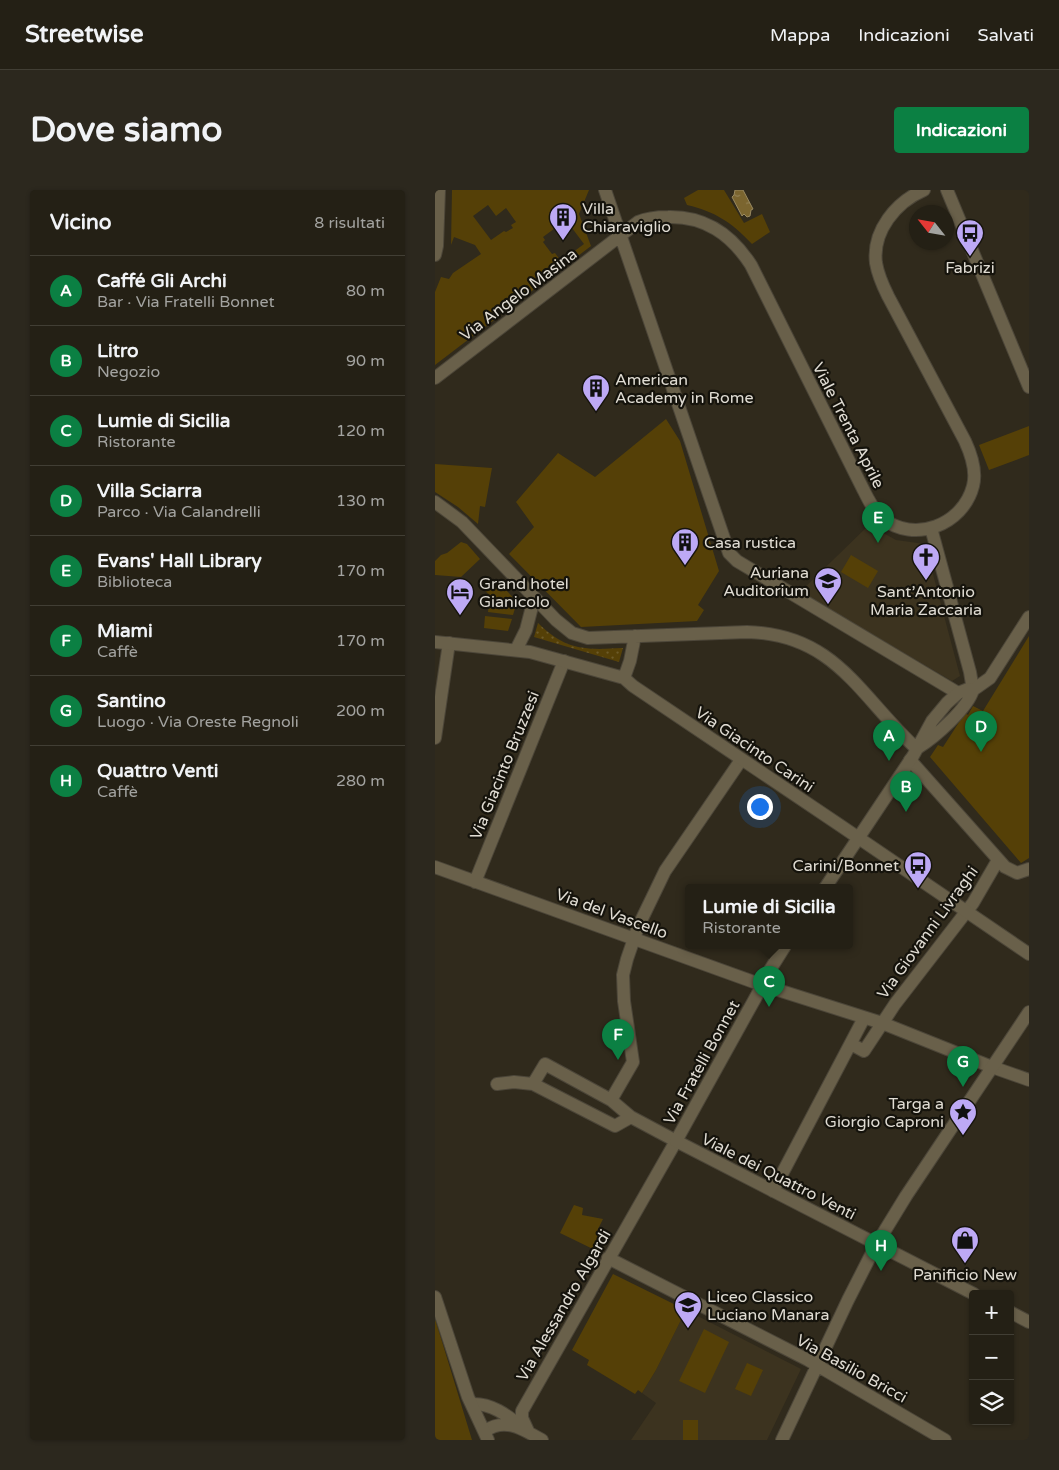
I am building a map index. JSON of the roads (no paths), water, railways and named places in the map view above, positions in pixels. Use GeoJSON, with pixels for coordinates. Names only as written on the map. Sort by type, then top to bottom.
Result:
{"type":"FeatureCollection","features":[{"type":"Feature","properties":{"kind":"street"},"geometry":{"type":"LineString","coordinates":[[435,255],[439,190]]}},
{"type":"Feature","properties":{"kind":"street"},"geometry":{"type":"LineString","coordinates":[[605,190],[726,546],[737,561],[959,693]]}},
{"type":"Feature","properties":{"kind":"street","name":"Viale Trenta Aprile"},"geometry":{"type":"LineString","coordinates":[[621,236],[638,222],[644,220],[679,217],[693,218],[705,223],[730,239],[753,270],[873,507],[883,519],[902,529],[931,528],[957,514],[966,502],[974,480],[973,461],[965,441],[890,301],[879,274],[876,258],[877,242],[890,215],[904,201],[924,190]]}},
{"type":"Feature","properties":{"kind":"street"},"geometry":{"type":"LineString","coordinates":[[947,190],[1029,387]]}},
{"type":"Feature","properties":{"kind":"street","name":"Via Angelo Masina"},"geometry":{"type":"LineString","coordinates":[[435,378],[621,236]]}},
{"type":"Feature","properties":{"kind":"street"},"geometry":{"type":"LineString","coordinates":[[435,502],[462,522],[556,620],[577,636],[599,638],[777,634],[799,642],[825,656],[847,673],[1008,870],[1022,872],[1029,869]]}},
{"type":"Feature","properties":{"kind":"street"},"geometry":{"type":"LineString","coordinates":[[931,528],[970,672],[973,690]]}},
{"type":"Feature","properties":{"kind":"street"},"geometry":{"type":"LineString","coordinates":[[516,650],[526,630],[534,598]]}},
{"type":"Feature","properties":{"kind":"street"},"geometry":{"type":"LineString","coordinates":[[914,754],[950,721],[969,699],[973,690],[990,678],[1029,617]]}},
{"type":"Feature","properties":{"kind":"street"},"geometry":{"type":"LineString","coordinates":[[624,678],[635,636]]}},
{"type":"Feature","properties":{"kind":"street","name":"Via Giacinto Carini"},"geometry":{"type":"LineString","coordinates":[[435,642],[516,650],[624,678],[741,760],[1029,954]]}},
{"type":"Feature","properties":{"kind":"street"},"geometry":{"type":"LineString","coordinates":[[435,738],[449,643]]}},
{"type":"Feature","properties":{"kind":"street","name":"Via Giacinto Bruzzesi"},"geometry":{"type":"LineString","coordinates":[[475,882],[564,661]]}},
{"type":"Feature","properties":{"kind":"street"},"geometry":{"type":"LineString","coordinates":[[828,884],[914,754],[932,721],[947,703],[959,693],[968,689],[973,690]]}},
{"type":"Feature","properties":{"kind":"street"},"geometry":{"type":"LineString","coordinates":[[611,1100],[633,1062],[624,1001],[623,975],[634,938],[665,872],[741,760]]}},
{"type":"Feature","properties":{"kind":"street","name":"Via Giovanni Livraghi"},"geometry":{"type":"LineString","coordinates":[[851,1044],[864,1051],[881,1023],[975,900],[999,860]]}},
{"type":"Feature","properties":{"kind":"street","name":"Via del Vascello"},"geometry":{"type":"LineString","coordinates":[[435,867],[762,985],[881,1023]]}},
{"type":"Feature","properties":{"kind":"street","name":"Via Fratelli Bonnet"},"geometry":{"type":"LineString","coordinates":[[675,1141],[768,972],[783,949]]}},
{"type":"Feature","properties":{"kind":"street"},"geometry":{"type":"LineString","coordinates":[[782,1440],[847,1300],[876,1245],[906,1196],[1029,1012]]}},
{"type":"Feature","properties":{"kind":"street"},"geometry":{"type":"LineString","coordinates":[[773,1191],[864,1018]]}},
{"type":"Feature","properties":{"kind":"street"},"geometry":{"type":"LineString","coordinates":[[881,1023],[1029,1080]]}},
{"type":"Feature","properties":{"kind":"street"},"geometry":{"type":"LineString","coordinates":[[497,1084],[514,1082],[533,1084],[615,1126],[631,1117],[611,1100],[545,1064],[533,1084]]}},
{"type":"Feature","properties":{"kind":"street","name":"Viale dei Quattro Venti"},"geometry":{"type":"LineString","coordinates":[[631,1117],[969,1292]]}},
{"type":"Feature","properties":{"kind":"street","name":"Via Alessandro Algardi"},"geometry":{"type":"LineString","coordinates":[[525,1436],[522,1411],[675,1141]]}},
{"type":"Feature","properties":{"kind":"street","name":"Via Basilio Bricci"},"geometry":{"type":"LineString","coordinates":[[608,1258],[817,1366],[945,1440]]}},
{"type":"Feature","properties":{"kind":"street"},"geometry":{"type":"LineString","coordinates":[[435,1297],[472,1404],[486,1435],[499,1424],[525,1436],[542,1440]]}},
{"type":"Feature","properties":{"kind":"street"},"geometry":{"type":"LineString","coordinates":[[1014,1314],[1029,1322]]}},
{"type":"Feature","properties":{"kind":"street"},"geometry":{"type":"LineString","coordinates":[[472,1404],[492,1407],[505,1414],[525,1436]]}},
{"type":"Feature","properties":{"kind":"water"},"geometry":{"type":"Polygon","coordinates":[[[735,190],[743,190],[753,209],[750,216],[747,217],[744,214],[742,216],[732,197],[735,190]]]}},
{"type":"Feature","properties":{"kind":"place","name":"Villa Chiaraviglio"},"geometry":{"type":"Point","coordinates":[563,241]}},
{"type":"Feature","properties":{"kind":"place","name":"Fabrizi"},"geometry":{"type":"Point","coordinates":[970,257]}},
{"type":"Feature","properties":{"kind":"place","name":"American Academy in Rome"},"geometry":{"type":"Point","coordinates":[596,412]}},
{"type":"Feature","properties":{"kind":"place","name":"Evans' Hall Library"},"geometry":{"type":"Point","coordinates":[878,543]}},
{"type":"Feature","properties":{"kind":"place","name":"Casa rustica"},"geometry":{"type":"Point","coordinates":[685,566]}},
{"type":"Feature","properties":{"kind":"place","name":"Sant’Antonio Maria Zaccaria"},"geometry":{"type":"Point","coordinates":[926,581]}},
{"type":"Feature","properties":{"kind":"place","name":"Auriana Auditorium"},"geometry":{"type":"Point","coordinates":[828,605]}},
{"type":"Feature","properties":{"kind":"place","name":"Grand hotel Gianicolo"},"geometry":{"type":"Point","coordinates":[460,616]}},
{"type":"Feature","properties":{"kind":"place","name":"Villa Sciarra"},"geometry":{"type":"Point","coordinates":[981,752]}},
{"type":"Feature","properties":{"kind":"place","name":"Caffé Gli Archi"},"geometry":{"type":"Point","coordinates":[889,761]}},
{"type":"Feature","properties":{"kind":"place","name":"Litro"},"geometry":{"type":"Point","coordinates":[906,812]}},
{"type":"Feature","properties":{"kind":"place","name":"Carini/Bonnet"},"geometry":{"type":"Point","coordinates":[918,889]}},
{"type":"Feature","properties":{"kind":"place","name":"Lumie di Sicilia"},"geometry":{"type":"Point","coordinates":[769,1007]}},
{"type":"Feature","properties":{"kind":"place","name":"Miami"},"geometry":{"type":"Point","coordinates":[618,1060]}},
{"type":"Feature","properties":{"kind":"place","name":"Santino"},"geometry":{"type":"Point","coordinates":[963,1087]}},
{"type":"Feature","properties":{"kind":"place","name":"Targa a Giorgio Caproni"},"geometry":{"type":"Point","coordinates":[963,1136]}},
{"type":"Feature","properties":{"kind":"place","name":"Panificio New"},"geometry":{"type":"Point","coordinates":[965,1264]}},
{"type":"Feature","properties":{"kind":"place","name":"Quattro Venti"},"geometry":{"type":"Point","coordinates":[881,1271]}},
{"type":"Feature","properties":{"kind":"place","name":"Liceo Classico Luciano Manara"},"geometry":{"type":"Point","coordinates":[688,1329]}}]}
